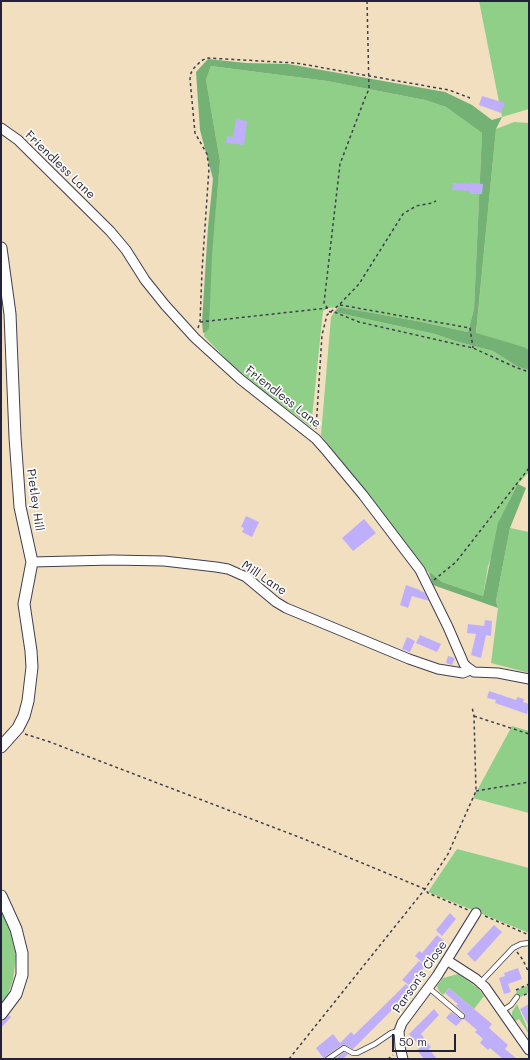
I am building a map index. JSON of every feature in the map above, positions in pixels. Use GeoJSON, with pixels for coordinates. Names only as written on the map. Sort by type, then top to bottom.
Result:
{"type":"FeatureCollection","features":[{"type":"Feature","properties":{"kind":"street","name":"Friendless Lane"},"geometry":{"type":"LineString","coordinates":[[1,128],[18,140],[110,231],[126,250],[165,305],[196,338],[240,379],[316,439],[363,495],[420,570],[448,626],[464,664],[470,670]]}},
{"type":"Feature","properties":{"kind":"street","name":"Pietley Hill"},"geometry":{"type":"LineString","coordinates":[[1,248],[10,314],[15,444],[20,507],[32,562],[24,604],[32,667],[28,701],[24,716],[18,728],[1,747]]}},
{"type":"Feature","properties":{"kind":"street","name":"Mill Lane"},"geometry":{"type":"LineString","coordinates":[[32,562],[164,561],[228,569],[246,577],[276,602],[286,608],[438,669],[463,673],[470,670]]}},
{"type":"Feature","properties":{"kind":"street"},"geometry":{"type":"LineString","coordinates":[[470,670],[474,672],[498,673],[529,680]]}},
{"type":"Feature","properties":{"kind":"street"},"geometry":{"type":"LineString","coordinates":[[1,896],[16,929],[22,953],[22,976],[16,994],[1,1014]]}},
{"type":"Feature","properties":{"kind":"street","name":"Parson's Close"},"geometry":{"type":"LineString","coordinates":[[403,1059],[400,1047],[399,1030],[402,1023],[448,961],[476,913]]}},
{"type":"Feature","properties":{"kind":"street"},"geometry":{"type":"LineString","coordinates":[[448,961],[480,983],[490,993],[529,1050]]}},
{"type":"Feature","properties":{"kind":"lane"},"geometry":{"type":"LineString","coordinates":[[480,983],[513,948],[521,944],[529,943]]}},
{"type":"Feature","properties":{"kind":"lane"},"geometry":{"type":"LineString","coordinates":[[429,988],[462,1016]]}},
{"type":"Feature","properties":{"kind":"lane"},"geometry":{"type":"LineString","coordinates":[[502,1011],[511,1005],[517,997]]}},
{"type":"Feature","properties":{"kind":"lane"},"geometry":{"type":"LineString","coordinates":[[328,1059],[344,1048],[353,1053],[363,1051],[391,1033],[399,1030]]}},
{"type":"Feature","properties":{"kind":"path"},"geometry":{"type":"LineString","coordinates":[[330,312],[324,303],[340,164],[364,98],[369,89],[367,1]]}},
{"type":"Feature","properties":{"kind":"path"},"geometry":{"type":"LineString","coordinates":[[196,338],[200,322],[202,264],[209,168],[207,154],[198,139],[194,128],[190,79],[194,68],[201,61],[207,58],[296,63],[449,90],[470,98]]}},
{"type":"Feature","properties":{"kind":"path"},"geometry":{"type":"LineString","coordinates":[[316,439],[322,335],[327,315],[359,284],[403,214],[416,206],[436,201]]}},
{"type":"Feature","properties":{"kind":"path"},"geometry":{"type":"LineString","coordinates":[[339,305],[470,328],[473,348]]}},
{"type":"Feature","properties":{"kind":"path"},"geometry":{"type":"LineString","coordinates":[[200,322],[328,308]]}},
{"type":"Feature","properties":{"kind":"path"},"geometry":{"type":"LineString","coordinates":[[330,312],[334,312],[359,322],[473,348],[529,372]]}},
{"type":"Feature","properties":{"kind":"path"},"geometry":{"type":"LineString","coordinates":[[428,585],[456,562],[529,468]]}},
{"type":"Feature","properties":{"kind":"path"},"geometry":{"type":"LineString","coordinates":[[289,1059],[425,889],[448,854],[476,791],[474,716],[472,708]]}},
{"type":"Feature","properties":{"kind":"path"},"geometry":{"type":"LineString","coordinates":[[474,716],[529,734]]}},
{"type":"Feature","properties":{"kind":"path"},"geometry":{"type":"LineString","coordinates":[[18,728],[26,735],[57,745],[304,838],[425,889]]}},
{"type":"Feature","properties":{"kind":"path"},"geometry":{"type":"LineString","coordinates":[[476,791],[529,782]]}},
{"type":"Feature","properties":{"kind":"path"},"geometry":{"type":"LineString","coordinates":[[513,948],[523,960],[529,973]]}},
{"type":"Feature","properties":{"kind":"path"},"geometry":{"type":"LineString","coordinates":[[517,997],[514,994],[516,990],[529,984]]}},
{"type":"Feature","properties":{"kind":"green space"},"geometry":{"type":"Polygon","coordinates":[[[479,1],[529,1],[529,109],[502,117],[479,1]]]}},
{"type":"Feature","properties":{"kind":"green space"},"geometry":{"type":"Polygon","coordinates":[[[208,59],[246,63],[288,64],[445,92],[472,105],[492,120],[502,117],[496,129],[476,333],[524,347],[529,350],[529,370],[518,367],[493,351],[435,334],[334,312],[339,307],[468,332],[474,309],[482,133],[446,107],[425,100],[327,81],[211,66],[206,80],[220,161],[212,255],[209,328],[203,333],[202,322],[208,227],[213,179],[200,130],[196,72],[208,59]]]}},
{"type":"Feature","properties":{"kind":"green space"},"geometry":{"type":"Polygon","coordinates":[[[211,66],[327,81],[425,100],[446,107],[482,133],[474,309],[468,332],[339,307],[328,308],[323,311],[311,427],[231,364],[204,336],[220,161],[206,80],[211,66]]]}},
{"type":"Feature","properties":{"kind":"green space"},"geometry":{"type":"Polygon","coordinates":[[[514,122],[529,123],[529,350],[524,347],[476,334],[496,129],[514,122]]]}},
{"type":"Feature","properties":{"kind":"green space"},"geometry":{"type":"Polygon","coordinates":[[[334,312],[435,334],[493,351],[518,367],[529,370],[529,472],[518,484],[488,566],[483,596],[442,582],[429,573],[321,435],[331,317],[334,312]]]}},
{"type":"Feature","properties":{"kind":"green space"},"geometry":{"type":"Polygon","coordinates":[[[518,484],[526,488],[510,528],[496,601],[498,608],[433,585],[429,573],[442,582],[483,596],[498,523],[518,484]]]}},
{"type":"Feature","properties":{"kind":"green space"},"geometry":{"type":"Polygon","coordinates":[[[510,528],[529,532],[529,673],[491,663],[498,608],[496,601],[510,528]]]}},
{"type":"Feature","properties":{"kind":"green space"},"geometry":{"type":"Polygon","coordinates":[[[512,726],[529,731],[529,813],[473,798],[512,726]]]}},
{"type":"Feature","properties":{"kind":"green space"},"geometry":{"type":"Polygon","coordinates":[[[457,849],[529,868],[529,933],[428,892],[457,849]]]}},
{"type":"Feature","properties":{"kind":"green space"},"geometry":{"type":"Polygon","coordinates":[[[2,912],[10,930],[16,956],[13,980],[7,997],[1,1005],[1,913],[2,912]]]}},
{"type":"Feature","properties":{"kind":"green space"},"geometry":{"type":"Polygon","coordinates":[[[458,974],[478,988],[484,996],[474,1009],[449,988],[443,995],[439,991],[437,986],[443,978],[458,974]]]}},
{"type":"Feature","properties":{"kind":"green space"},"geometry":{"type":"Polygon","coordinates":[[[529,985],[529,992],[521,997],[516,993],[517,990],[529,985]]]}},
{"type":"Feature","properties":{"kind":"green space"},"geometry":{"type":"Polygon","coordinates":[[[517,1004],[529,1034],[519,1019],[514,1022],[512,1012],[517,1004]]]}},
{"type":"Feature","properties":{"kind":"building"},"geometry":{"type":"Polygon","coordinates":[[[482,96],[505,103],[501,113],[479,105],[482,96]]]}},
{"type":"Feature","properties":{"kind":"building"},"geometry":{"type":"Polygon","coordinates":[[[236,119],[247,121],[244,145],[226,143],[227,136],[233,137],[236,119]]]}},
{"type":"Feature","properties":{"kind":"building"},"geometry":{"type":"Polygon","coordinates":[[[453,183],[483,184],[482,194],[470,194],[470,191],[452,190],[453,183]]]}},
{"type":"Feature","properties":{"kind":"building"},"geometry":{"type":"Polygon","coordinates":[[[246,516],[259,522],[252,537],[242,532],[244,528],[241,527],[246,516]]]}},
{"type":"Feature","properties":{"kind":"building"},"geometry":{"type":"Polygon","coordinates":[[[364,519],[376,533],[353,551],[342,538],[364,519]]]}},
{"type":"Feature","properties":{"kind":"building"},"geometry":{"type":"Polygon","coordinates":[[[406,585],[424,592],[429,601],[412,596],[408,608],[400,605],[406,585]]]}},
{"type":"Feature","properties":{"kind":"building"},"geometry":{"type":"Polygon","coordinates":[[[485,620],[492,621],[491,636],[486,635],[481,658],[471,655],[476,634],[467,633],[468,624],[484,626],[485,620]]]}},
{"type":"Feature","properties":{"kind":"building"},"geometry":{"type":"Polygon","coordinates":[[[420,635],[441,644],[437,652],[416,643],[420,635]]]}},
{"type":"Feature","properties":{"kind":"building"},"geometry":{"type":"Polygon","coordinates":[[[407,637],[415,641],[410,652],[402,649],[407,637]]]}},
{"type":"Feature","properties":{"kind":"building"},"geometry":{"type":"Polygon","coordinates":[[[448,656],[455,658],[452,665],[446,663],[448,656]]]}},
{"type":"Feature","properties":{"kind":"building"},"geometry":{"type":"Polygon","coordinates":[[[489,691],[516,700],[517,697],[524,699],[523,702],[529,704],[527,714],[495,703],[496,700],[487,698],[489,691]]]}},
{"type":"Feature","properties":{"kind":"building"},"geometry":{"type":"Polygon","coordinates":[[[450,913],[456,919],[442,936],[436,930],[450,913]]]}},
{"type":"Feature","properties":{"kind":"building"},"geometry":{"type":"Polygon","coordinates":[[[494,925],[502,932],[475,962],[467,954],[494,925]]]}},
{"type":"Feature","properties":{"kind":"building"},"geometry":{"type":"Polygon","coordinates":[[[437,935],[444,941],[424,964],[415,956],[419,951],[422,953],[437,935]]]}},
{"type":"Feature","properties":{"kind":"building"},"geometry":{"type":"Polygon","coordinates":[[[419,961],[425,966],[409,985],[402,980],[419,961]]]}},
{"type":"Feature","properties":{"kind":"building"},"geometry":{"type":"Polygon","coordinates":[[[518,968],[522,979],[508,984],[511,992],[504,994],[499,978],[505,976],[504,973],[518,968]]]}},
{"type":"Feature","properties":{"kind":"building"},"geometry":{"type":"Polygon","coordinates":[[[406,984],[412,990],[353,1049],[342,1045],[324,1059],[316,1048],[333,1034],[340,1043],[351,1032],[354,1035],[406,984]]]}},
{"type":"Feature","properties":{"kind":"building"},"geometry":{"type":"Polygon","coordinates":[[[449,988],[492,1024],[489,1028],[508,1045],[505,1049],[517,1059],[503,1059],[490,1048],[488,1050],[480,1043],[483,1039],[475,1032],[477,1030],[464,1019],[465,1014],[456,1006],[458,1004],[445,993],[449,988]]]}},
{"type":"Feature","properties":{"kind":"building"},"geometry":{"type":"Polygon","coordinates":[[[529,1004],[529,1027],[520,1009],[529,1004]]]}},
{"type":"Feature","properties":{"kind":"building"},"geometry":{"type":"Polygon","coordinates":[[[434,1009],[439,1015],[421,1034],[431,1047],[429,1049],[437,1059],[424,1059],[417,1050],[421,1047],[409,1034],[434,1009]]]}},
{"type":"Feature","properties":{"kind":"building"},"geometry":{"type":"Polygon","coordinates":[[[451,1012],[462,1020],[456,1026],[446,1018],[451,1012]]]}},
{"type":"Feature","properties":{"kind":"building"},"geometry":{"type":"Polygon","coordinates":[[[9,1015],[11,1017],[1,1028],[1,1021],[9,1015]]]}},
{"type":"Feature","properties":{"kind":"building"},"geometry":{"type":"Polygon","coordinates":[[[344,1052],[348,1054],[343,1059],[335,1059],[344,1052]]]}}]}
